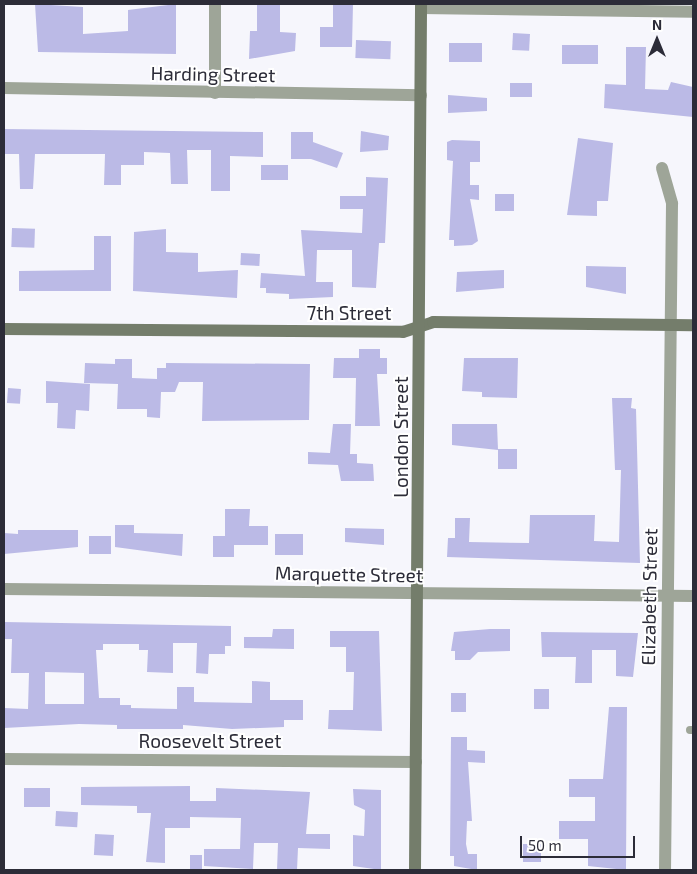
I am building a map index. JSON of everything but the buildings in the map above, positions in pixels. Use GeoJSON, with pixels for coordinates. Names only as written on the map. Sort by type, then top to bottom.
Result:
{"type":"FeatureCollection","features":[{"type":"Feature","properties":{"kind":"street"},"geometry":{"type":"LineString","coordinates":[[215,4],[215,93]]}},
{"type":"Feature","properties":{"kind":"street"},"geometry":{"type":"LineString","coordinates":[[421,6],[674,8],[693,12]]}},
{"type":"Feature","properties":{"kind":"street","name":"London Street"},"geometry":{"type":"LineString","coordinates":[[415,870],[421,6]]}},
{"type":"Feature","properties":{"kind":"street","name":"Harding Street"},"geometry":{"type":"LineString","coordinates":[[4,88],[421,95]]}},
{"type":"Feature","properties":{"kind":"street","name":"Elizabeth Street"},"geometry":{"type":"LineString","coordinates":[[662,168],[672,204],[666,870]]}},
{"type":"Feature","properties":{"kind":"street","name":"7th Street"},"geometry":{"type":"LineString","coordinates":[[4,329],[403,332],[433,322],[693,325]]}},
{"type":"Feature","properties":{"kind":"street","name":"Marquette Street"},"geometry":{"type":"LineString","coordinates":[[4,589],[693,596]]}},
{"type":"Feature","properties":{"kind":"street","name":"Roosevelt Street"},"geometry":{"type":"LineString","coordinates":[[4,759],[416,762]]}}]}
